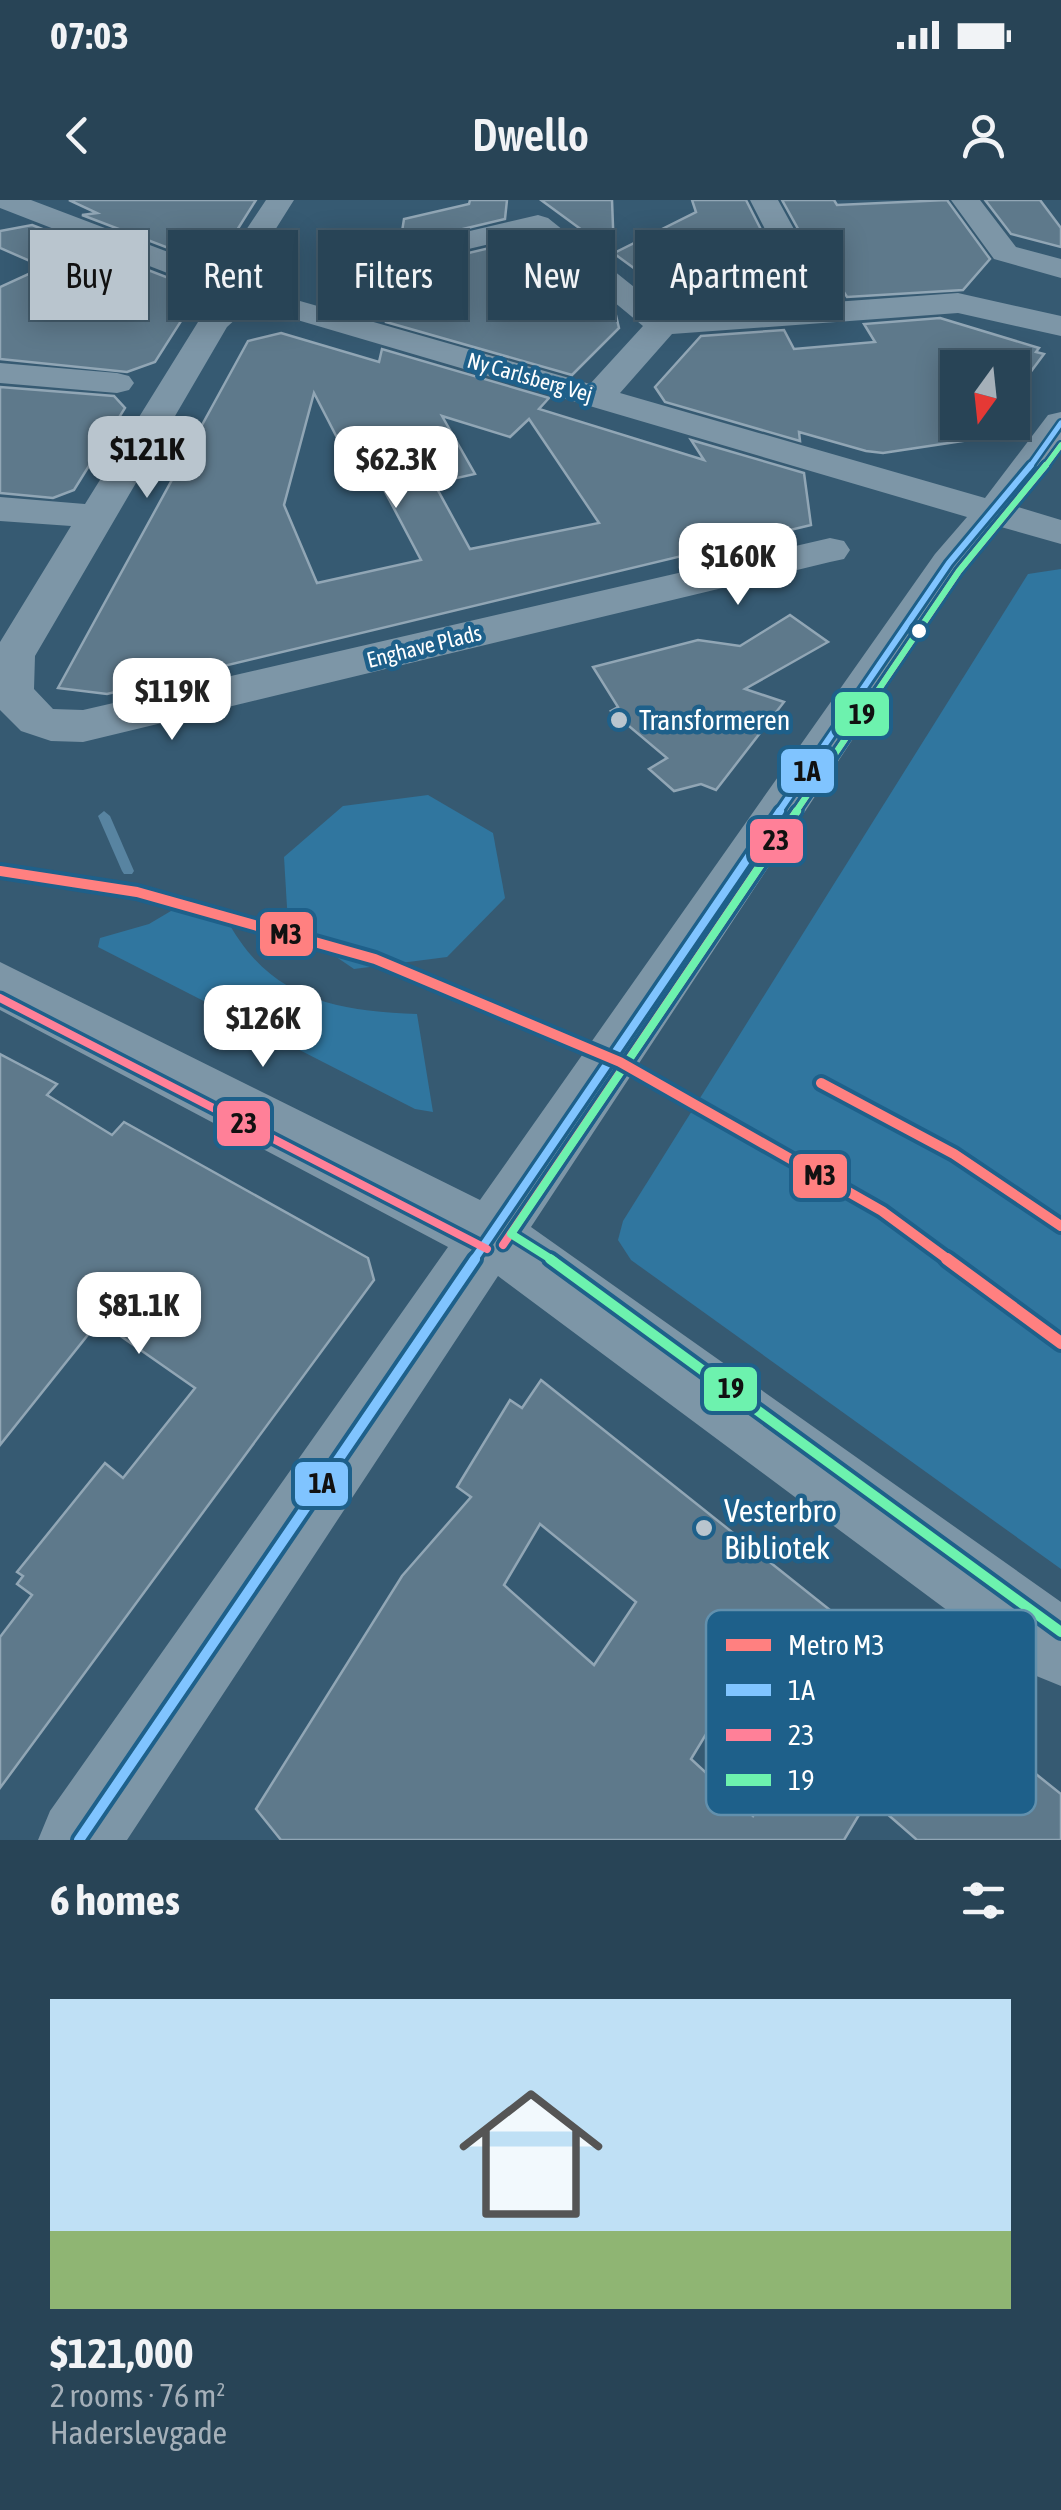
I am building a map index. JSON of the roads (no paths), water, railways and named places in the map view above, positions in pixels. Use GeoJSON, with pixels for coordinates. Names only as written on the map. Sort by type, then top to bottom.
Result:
{"type":"FeatureCollection","features":[{"type":"Feature","properties":{"kind":"street"},"geometry":{"type":"LineString","coordinates":[[261,230],[280,200]]}},
{"type":"Feature","properties":{"kind":"street"},"geometry":{"type":"LineString","coordinates":[[764,200],[780,230]]}},
{"type":"Feature","properties":{"kind":"street"},"geometry":{"type":"LineString","coordinates":[[965,200],[1000,249],[1061,270]]}},
{"type":"Feature","properties":{"kind":"street","name":"Ny Carlsberg Vej"},"geometry":{"type":"LineString","coordinates":[[4,201],[168,263]]}},
{"type":"Feature","properties":{"kind":"street"},"geometry":{"type":"LineString","coordinates":[[468,235],[539,212],[662,325]]}},
{"type":"Feature","properties":{"kind":"street"},"geometry":{"type":"LineString","coordinates":[[985,306],[1025,260]]}},
{"type":"Feature","properties":{"kind":"street"},"geometry":{"type":"LineString","coordinates":[[843,312],[958,303],[1061,326]]}},
{"type":"Feature","properties":{"kind":"street","name":"Ny Carlsberg Vej"},"geometry":{"type":"LineString","coordinates":[[298,307],[1061,532]]}},
{"type":"Feature","properties":{"kind":"street"},"geometry":{"type":"LineString","coordinates":[[0,509],[98,517],[215,320]]}},
{"type":"Feature","properties":{"kind":"street"},"geometry":{"type":"LineString","coordinates":[[598,397],[662,325],[736,320]]}},
{"type":"Feature","properties":{"kind":"street"},"geometry":{"type":"LineString","coordinates":[[0,374],[117,383]]}},
{"type":"Feature","properties":{"kind":"street"},"geometry":{"type":"LineString","coordinates":[[102,1830],[493,1238],[869,680],[950,563],[1061,423]]}},
{"type":"Feature","properties":{"kind":"street","name":"Enghave Plads"},"geometry":{"type":"LineString","coordinates":[[98,517],[13,656],[8,674],[23,708],[48,727],[83,726],[830,550]]}},
{"type":"Feature","properties":{"kind":"street"},"geometry":{"type":"LineString","coordinates":[[0,984],[493,1238],[575,1290],[1009,1610]]}},
{"type":"Feature","properties":{"kind":"street"},"geometry":{"type":"LineString","coordinates":[[1036,1630],[1061,1648]]}},
{"type":"Feature","properties":{"kind":"waterway"},"geometry":{"type":"LineString","coordinates":[[104,816],[128,871]]}},
{"type":"Feature","properties":{"kind":"metro line","name":"M3"},"geometry":{"type":"LineString","coordinates":[[0,871],[137,892],[375,959],[620,1062],[882,1211],[1061,1343]]}},
{"type":"Feature","properties":{"kind":"metro line","name":"M3"},"geometry":{"type":"LineString","coordinates":[[821,1083],[954,1154],[1061,1226]]}},
{"type":"Feature","properties":{"kind":"place","name":"Transformeren"},"geometry":{"type":"Point","coordinates":[619,720]}},
{"type":"Feature","properties":{"kind":"place","name":"Vesterbro Bibliotek"},"geometry":{"type":"Point","coordinates":[704,1528]}}]}
